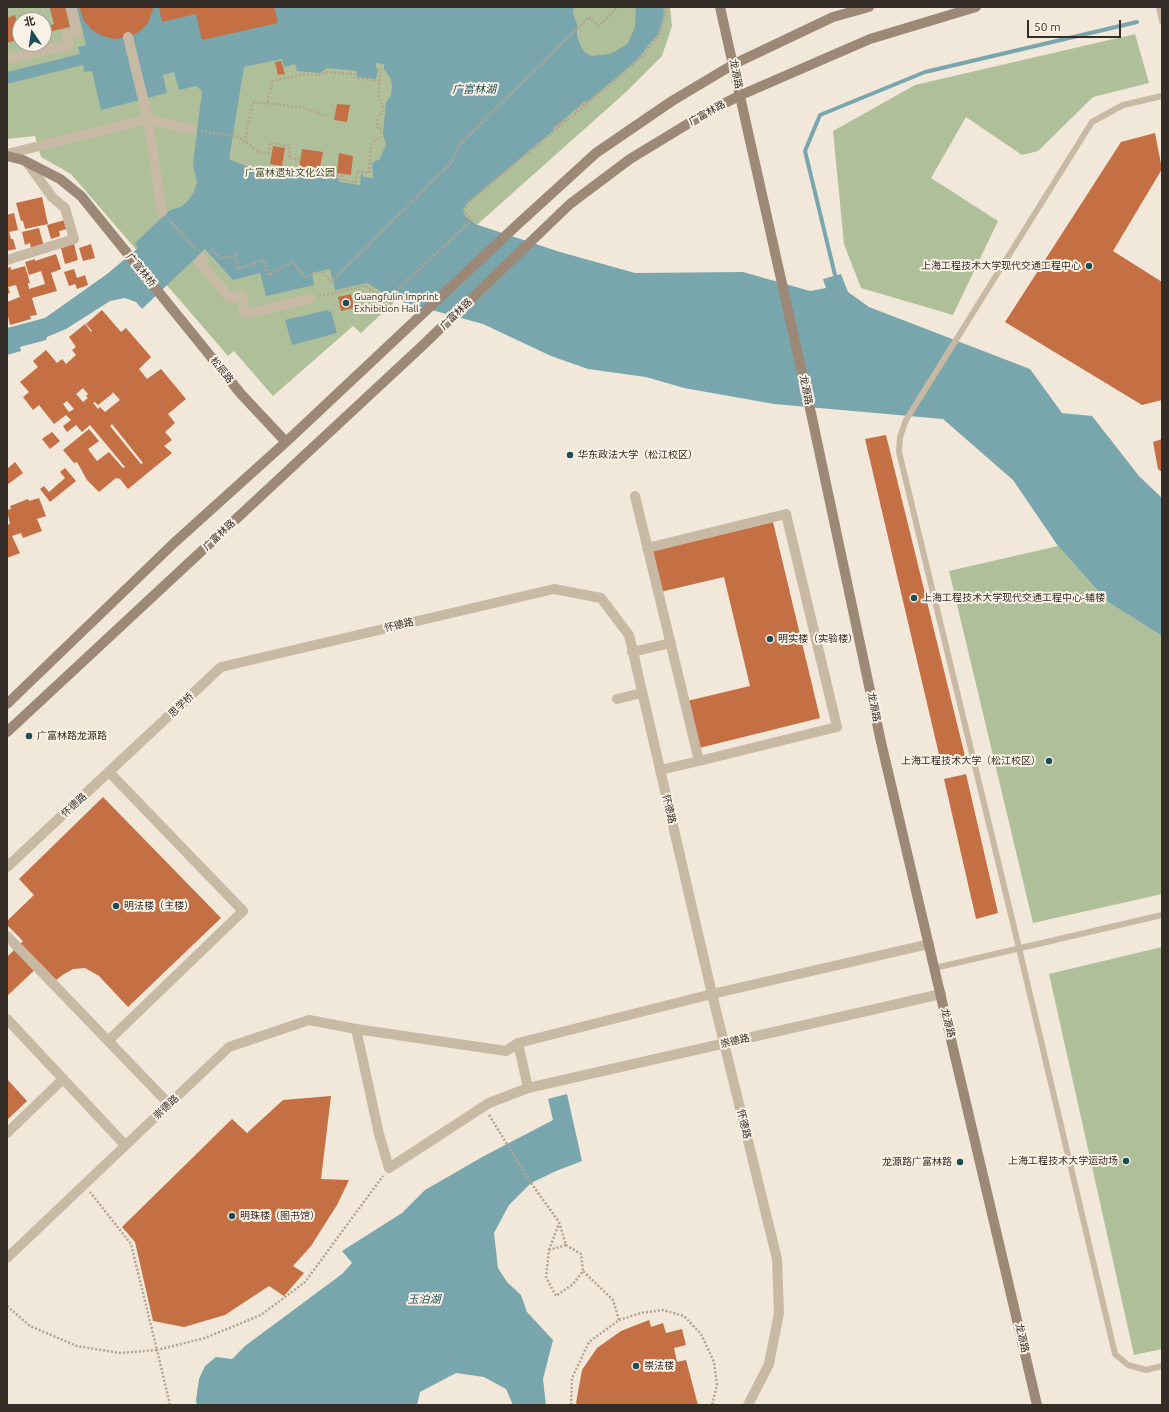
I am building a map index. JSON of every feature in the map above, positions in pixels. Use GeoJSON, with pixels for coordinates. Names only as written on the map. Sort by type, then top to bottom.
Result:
{"type":"FeatureCollection","features":[{"type":"Feature","properties":{"kind":"main road","name":"龙源路"},"geometry":{"type":"LineString","coordinates":[[720,7],[741,95],[811,413],[881,742],[1037,1405]]}},
{"type":"Feature","properties":{"kind":"main road"},"geometry":{"type":"LineString","coordinates":[[7,704],[174,543],[286,442],[517,225],[596,153],[672,101],[734,64],[833,17],[869,7]]}},
{"type":"Feature","properties":{"kind":"main road","name":"广富林路"},"geometry":{"type":"LineString","coordinates":[[7,732],[478,293],[570,204],[630,159],[709,111],[741,95],[870,38],[976,7]]}},
{"type":"Feature","properties":{"kind":"main road"},"geometry":{"type":"LineString","coordinates":[[7,155],[27,162]]}},
{"type":"Feature","properties":{"kind":"main road","name":"广富林桥"},"geometry":{"type":"LineString","coordinates":[[27,162],[60,179],[81,196],[161,295]]}},
{"type":"Feature","properties":{"kind":"main road","name":"松辰路"},"geometry":{"type":"LineString","coordinates":[[161,295],[241,394],[286,442]]}},
{"type":"Feature","properties":{"kind":"street"},"geometry":{"type":"LineString","coordinates":[[7,59],[69,45],[67,35],[77,32],[72,10]]}},
{"type":"Feature","properties":{"kind":"street"},"geometry":{"type":"LineString","coordinates":[[128,37],[148,120],[162,212]]}},
{"type":"Feature","properties":{"kind":"street"},"geometry":{"type":"LineString","coordinates":[[7,155],[148,120],[190,129]]}},
{"type":"Feature","properties":{"kind":"street"},"geometry":{"type":"LineString","coordinates":[[7,260],[74,239],[65,208],[52,197],[27,162]]}},
{"type":"Feature","properties":{"kind":"street"},"geometry":{"type":"LineString","coordinates":[[206,256],[199,262],[230,298],[242,296],[245,314],[309,299]]}},
{"type":"Feature","properties":{"kind":"street"},"geometry":{"type":"LineString","coordinates":[[635,496],[699,760]]}},
{"type":"Feature","properties":{"kind":"street"},"geometry":{"type":"LineString","coordinates":[[647,548],[786,514],[837,727],[660,770]]}},
{"type":"Feature","properties":{"kind":"street","name":"怀德路"},"geometry":{"type":"LineString","coordinates":[[221,667],[554,589],[601,598],[629,635],[712,994],[777,1259],[779,1313],[769,1364],[748,1405]]}},
{"type":"Feature","properties":{"kind":"street"},"geometry":{"type":"LineString","coordinates":[[632,652],[671,643]]}},
{"type":"Feature","properties":{"kind":"street","name":"思学桥"},"geometry":{"type":"LineString","coordinates":[[141,743],[221,667]]}},
{"type":"Feature","properties":{"kind":"street"},"geometry":{"type":"LineString","coordinates":[[617,699],[642,693]]}},
{"type":"Feature","properties":{"kind":"street","name":"怀德路"},"geometry":{"type":"LineString","coordinates":[[7,867],[141,743]]}},
{"type":"Feature","properties":{"kind":"street"},"geometry":{"type":"LineString","coordinates":[[108,1041],[243,911],[109,772]]}},
{"type":"Feature","properties":{"kind":"street"},"geometry":{"type":"LineString","coordinates":[[7,936],[169,1104]]}},
{"type":"Feature","properties":{"kind":"street","name":"崇德路"},"geometry":{"type":"LineString","coordinates":[[7,1258],[229,1047],[309,1020],[356,1029],[506,1051],[518,1044],[712,994],[929,944]]}},
{"type":"Feature","properties":{"kind":"street","name":"崇德路"},"geometry":{"type":"LineString","coordinates":[[389,1168],[483,1106],[528,1088],[941,994]]}},
{"type":"Feature","properties":{"kind":"street"},"geometry":{"type":"LineString","coordinates":[[7,1019],[125,1145]]}},
{"type":"Feature","properties":{"kind":"street"},"geometry":{"type":"LineString","coordinates":[[356,1029],[379,1134],[389,1168]]}},
{"type":"Feature","properties":{"kind":"street"},"geometry":{"type":"LineString","coordinates":[[518,1044],[528,1088]]}},
{"type":"Feature","properties":{"kind":"street"},"geometry":{"type":"LineString","coordinates":[[7,1133],[63,1079]]}},
{"type":"Feature","properties":{"kind":"lane"},"geometry":{"type":"LineString","coordinates":[[1159,7],[1162,21]]}},
{"type":"Feature","properties":{"kind":"lane"},"geometry":{"type":"LineString","coordinates":[[1162,96],[1123,105],[1092,122],[906,420],[900,437],[899,452],[1115,1354],[1128,1365],[1146,1370],[1162,1366]]}},
{"type":"Feature","properties":{"kind":"lane"},"geometry":{"type":"LineString","coordinates":[[934,968],[1162,915]]}},
{"type":"Feature","properties":{"kind":"path"},"geometry":{"type":"LineString","coordinates":[[162,212],[206,256],[212,250],[220,259],[235,255],[238,270],[264,260],[268,275],[292,262],[305,277],[323,272],[331,282],[452,162],[459,145],[589,17],[599,26],[618,7]]}},
{"type":"Feature","properties":{"kind":"path"},"geometry":{"type":"LineString","coordinates":[[309,299],[366,286],[387,299],[472,220],[464,212],[468,203],[576,114],[636,62],[653,44],[663,25],[666,7]]}},
{"type":"Feature","properties":{"kind":"path"},"geometry":{"type":"LineString","coordinates":[[282,166],[282,170],[342,176],[342,180],[356,182],[357,171],[369,173],[370,146],[375,140],[381,137],[381,128],[377,127],[379,114],[382,114],[383,106],[378,96],[381,66]]}},
{"type":"Feature","properties":{"kind":"path"},"geometry":{"type":"LineString","coordinates":[[267,103],[273,81],[280,78],[305,74],[320,75],[326,72],[355,74],[355,78],[379,81]]}},
{"type":"Feature","properties":{"kind":"path"},"geometry":{"type":"LineString","coordinates":[[576,114],[575,111],[586,102]]}},
{"type":"Feature","properties":{"kind":"path"},"geometry":{"type":"LineString","coordinates":[[245,142],[252,103],[267,103],[304,108],[327,116]]}},
{"type":"Feature","properties":{"kind":"path"},"geometry":{"type":"LineString","coordinates":[[553,129],[564,120],[567,120]]}},
{"type":"Feature","properties":{"kind":"path"},"geometry":{"type":"LineString","coordinates":[[190,129],[239,138],[259,152],[268,153],[270,143],[290,146],[289,158],[301,160]]}},
{"type":"Feature","properties":{"kind":"path"},"geometry":{"type":"LineString","coordinates":[[483,1106],[531,1183],[559,1222],[566,1245],[581,1254],[583,1271],[613,1300],[619,1320]]}},
{"type":"Feature","properties":{"kind":"path"},"geometry":{"type":"LineString","coordinates":[[7,1306],[30,1326],[77,1346],[120,1353],[157,1350],[205,1338],[261,1315],[305,1282],[361,1203],[389,1168]]}},
{"type":"Feature","properties":{"kind":"path"},"geometry":{"type":"LineString","coordinates":[[84,1185],[132,1244],[170,1405]]}},
{"type":"Feature","properties":{"kind":"path"},"geometry":{"type":"LineString","coordinates":[[559,1222],[549,1250],[546,1277],[556,1296],[573,1284],[583,1271]]}},
{"type":"Feature","properties":{"kind":"path"},"geometry":{"type":"LineString","coordinates":[[549,1250],[566,1245]]}},
{"type":"Feature","properties":{"kind":"path"},"geometry":{"type":"LineString","coordinates":[[571,1405],[572,1378],[589,1342],[619,1320],[641,1313],[663,1310],[684,1316],[701,1334],[714,1362],[717,1385],[712,1405]]}},
{"type":"Feature","properties":{"kind":"green space","name":"广富林遗址文化公园"},"geometry":{"type":"Polygon","coordinates":[[[7,7],[670,7],[672,26],[662,56],[626,92],[479,223],[361,333],[353,326],[273,396],[234,351],[228,356],[71,174],[41,157],[35,136],[7,139],[7,7]]]}},
{"type":"Feature","properties":{"kind":"green space"},"geometry":{"type":"Polygon","coordinates":[[[1135,34],[1149,83],[1093,97],[1038,151],[1022,155],[966,117],[931,178],[998,221],[953,315],[861,288],[844,244],[833,131],[915,85],[1135,34]]]}},
{"type":"Feature","properties":{"kind":"green space"},"geometry":{"type":"Polygon","coordinates":[[[1058,546],[1108,602],[1162,636],[1162,894],[1033,923],[949,571],[1058,546]]]}},
{"type":"Feature","properties":{"kind":"green space","name":"上海工程技术大学运动场"},"geometry":{"type":"Polygon","coordinates":[[[1162,947],[1162,1349],[1134,1355],[1049,974],[1162,947]]]}},
{"type":"Feature","properties":{"kind":"water","name":"广富林湖"},"geometry":{"type":"Polygon","coordinates":[[[77,7],[574,7],[573,13],[577,24],[577,35],[580,44],[584,52],[591,56],[609,54],[628,43],[635,27],[636,7],[664,7],[663,20],[658,34],[635,62],[587,102],[585,101],[553,129],[554,130],[467,203],[463,210],[465,216],[475,224],[560,252],[635,273],[743,272],[810,291],[826,288],[823,279],[841,274],[848,292],[869,307],[1030,369],[1062,413],[1092,416],[1139,476],[1162,498],[1162,636],[1108,602],[1058,546],[1013,480],[943,419],[774,404],[684,388],[646,377],[588,369],[551,356],[483,324],[395,300],[367,283],[335,290],[330,269],[312,273],[314,285],[266,296],[260,273],[233,280],[205,249],[142,309],[136,302],[125,298],[110,301],[66,329],[47,337],[46,340],[20,347],[21,351],[7,355],[7,328],[45,318],[107,274],[138,248],[135,243],[170,210],[181,207],[187,202],[194,192],[197,182],[193,165],[202,91],[196,86],[179,90],[174,72],[163,75],[167,93],[101,110],[92,71],[84,72],[83,65],[7,84],[7,72],[80,54],[78,47],[86,45],[77,7]],[[282,59],[244,67],[229,159],[248,167],[269,173],[279,172],[302,176],[338,178],[339,182],[360,185],[361,174],[363,174],[363,177],[373,178],[372,163],[380,159],[386,144],[383,134],[386,102],[391,96],[392,86],[391,79],[384,69],[384,64],[376,63],[376,68],[378,69],[376,79],[357,77],[357,71],[327,68],[320,73],[297,71],[295,64],[284,67],[282,59]]]}},
{"type":"Feature","properties":{"kind":"water"},"geometry":{"type":"Polygon","coordinates":[[[327,310],[328,312],[331,311],[337,333],[292,345],[285,320],[327,310]]]}},
{"type":"Feature","properties":{"kind":"water","name":"玉泊湖"},"geometry":{"type":"Polygon","coordinates":[[[567,1094],[582,1161],[531,1183],[509,1205],[494,1233],[498,1268],[507,1282],[521,1295],[527,1312],[553,1340],[543,1379],[546,1405],[513,1405],[506,1389],[484,1377],[456,1373],[420,1392],[417,1405],[197,1405],[196,1400],[199,1379],[205,1366],[216,1357],[232,1359],[245,1346],[342,1274],[352,1263],[342,1251],[402,1213],[425,1190],[484,1156],[553,1120],[548,1099],[567,1094]]]}},
{"type":"Feature","properties":{"kind":"building"},"geometry":{"type":"Polygon","coordinates":[[[51,7],[65,7],[70,27],[52,31],[52,25],[54,24],[50,9],[51,7]]]}},
{"type":"Feature","properties":{"kind":"building"},"geometry":{"type":"Polygon","coordinates":[[[79,7],[154,7],[148,23],[139,32],[128,37],[115,39],[103,36],[92,30],[84,21],[79,7]]]}},
{"type":"Feature","properties":{"kind":"building"},"geometry":{"type":"Polygon","coordinates":[[[159,7],[274,7],[278,23],[202,40],[196,14],[162,22],[159,7]]]}},
{"type":"Feature","properties":{"kind":"building"},"geometry":{"type":"Polygon","coordinates":[[[12,16],[12,41],[7,43],[7,18],[12,16]]]}},
{"type":"Feature","properties":{"kind":"building"},"geometry":{"type":"Polygon","coordinates":[[[281,61],[285,74],[278,75],[275,62],[281,61]]]}},
{"type":"Feature","properties":{"kind":"building"},"geometry":{"type":"Polygon","coordinates":[[[337,104],[350,105],[347,122],[334,120],[337,104]]]}},
{"type":"Feature","properties":{"kind":"building","name":"上海工程技术大学现代交通工程中心"},"geometry":{"type":"Polygon","coordinates":[[[1155,133],[1162,169],[1113,251],[1162,282],[1162,400],[1142,405],[1005,322],[1121,142],[1155,133]]]}},
{"type":"Feature","properties":{"kind":"building"},"geometry":{"type":"Polygon","coordinates":[[[273,146],[285,148],[282,166],[270,164],[273,146]]]}},
{"type":"Feature","properties":{"kind":"building"},"geometry":{"type":"Polygon","coordinates":[[[302,149],[323,152],[319,172],[299,169],[302,149]]]}},
{"type":"Feature","properties":{"kind":"building"},"geometry":{"type":"Polygon","coordinates":[[[339,153],[353,156],[351,175],[337,173],[339,153]]]}},
{"type":"Feature","properties":{"kind":"building"},"geometry":{"type":"Polygon","coordinates":[[[42,197],[48,224],[25,229],[16,203],[42,197]]]}},
{"type":"Feature","properties":{"kind":"building"},"geometry":{"type":"Polygon","coordinates":[[[14,213],[18,230],[9,232],[16,249],[7,251],[7,215],[14,213]]]}},
{"type":"Feature","properties":{"kind":"building"},"geometry":{"type":"Polygon","coordinates":[[[65,220],[67,229],[59,231],[60,236],[51,239],[47,225],[65,220]]]}},
{"type":"Feature","properties":{"kind":"building"},"geometry":{"type":"Polygon","coordinates":[[[39,228],[44,247],[31,249],[30,243],[25,245],[22,232],[39,228]]]}},
{"type":"Feature","properties":{"kind":"building"},"geometry":{"type":"Polygon","coordinates":[[[74,244],[78,260],[65,264],[61,248],[74,244]]]}},
{"type":"Feature","properties":{"kind":"building"},"geometry":{"type":"Polygon","coordinates":[[[91,244],[95,258],[83,261],[79,248],[91,244]]]}},
{"type":"Feature","properties":{"kind":"building"},"geometry":{"type":"Polygon","coordinates":[[[56,254],[61,269],[51,273],[57,291],[32,298],[37,315],[30,316],[31,319],[10,325],[7,312],[7,302],[20,297],[16,285],[8,287],[10,293],[7,294],[7,268],[11,267],[11,270],[25,266],[30,283],[28,283],[29,289],[45,284],[41,271],[29,275],[25,262],[35,259],[35,261],[56,254]]]}},
{"type":"Feature","properties":{"kind":"building"},"geometry":{"type":"Polygon","coordinates":[[[74,269],[77,278],[85,275],[88,285],[77,289],[75,284],[69,286],[64,272],[74,269]]]}},
{"type":"Feature","properties":{"kind":"building","name":"Guangfulin Imprint Exhibition Hall"},"geometry":{"type":"Polygon","coordinates":[[[351,294],[354,308],[341,311],[338,297],[351,294]]]}},
{"type":"Feature","properties":{"kind":"building"},"geometry":{"type":"Polygon","coordinates":[[[102,310],[121,332],[126,328],[151,357],[139,369],[147,379],[161,369],[186,399],[168,414],[175,423],[165,432],[172,440],[164,446],[172,453],[128,489],[120,479],[116,478],[99,492],[87,480],[77,462],[74,463],[63,450],[89,429],[99,441],[88,449],[97,461],[109,452],[123,468],[125,467],[90,425],[82,432],[76,425],[67,432],[63,426],[71,420],[66,415],[54,424],[39,405],[33,410],[23,397],[29,392],[20,382],[38,367],[33,361],[46,350],[57,363],[62,359],[66,364],[76,355],[72,350],[76,347],[69,337],[85,324],[91,332],[92,331],[86,324],[102,310]],[[83,388],[76,394],[83,402],[88,398],[86,396],[88,394],[83,388]],[[112,391],[113,393],[98,405],[95,402],[93,403],[98,409],[100,407],[105,412],[120,400],[112,391]],[[67,401],[63,404],[69,412],[74,409],[67,401]],[[112,424],[110,426],[141,464],[143,463],[112,424]]]}},
{"type":"Feature","properties":{"kind":"building"},"geometry":{"type":"Polygon","coordinates":[[[52,432],[60,441],[50,449],[42,439],[52,432]]]}},
{"type":"Feature","properties":{"kind":"building","name":"上海工程技术大学现代交通工程中心-辅楼"},"geometry":{"type":"Polygon","coordinates":[[[886,435],[965,756],[941,763],[865,439],[886,435]]]}},
{"type":"Feature","properties":{"kind":"building"},"geometry":{"type":"Polygon","coordinates":[[[1162,439],[1162,472],[1158,469],[1153,442],[1162,439]]]}},
{"type":"Feature","properties":{"kind":"building"},"geometry":{"type":"Polygon","coordinates":[[[15,462],[23,473],[7,485],[7,469],[15,462]]]}},
{"type":"Feature","properties":{"kind":"building"},"geometry":{"type":"Polygon","coordinates":[[[65,468],[76,481],[50,502],[40,489],[44,486],[49,492],[65,478],[60,472],[65,468]]]}},
{"type":"Feature","properties":{"kind":"building"},"geometry":{"type":"Polygon","coordinates":[[[39,498],[46,516],[37,519],[42,531],[23,538],[21,533],[12,536],[20,553],[7,558],[7,525],[10,524],[7,510],[11,509],[10,506],[28,499],[29,501],[39,498]]]}},
{"type":"Feature","properties":{"kind":"building","name":"明实楼（实验楼）"},"geometry":{"type":"Polygon","coordinates":[[[773,522],[820,718],[699,748],[687,701],[750,686],[724,577],[660,592],[650,552],[773,522]]]}},
{"type":"Feature","properties":{"kind":"building"},"geometry":{"type":"Polygon","coordinates":[[[966,774],[998,913],[976,919],[944,779],[966,774]]]}},
{"type":"Feature","properties":{"kind":"building","name":"明法楼（主楼）"},"geometry":{"type":"Polygon","coordinates":[[[103,797],[221,918],[128,1007],[99,976],[85,968],[73,969],[56,980],[41,964],[7,996],[7,957],[23,941],[7,925],[7,921],[34,895],[19,879],[103,797]]]}},
{"type":"Feature","properties":{"kind":"building"},"geometry":{"type":"Polygon","coordinates":[[[7,1079],[27,1101],[7,1120],[7,1079]]]}},
{"type":"Feature","properties":{"kind":"building","name":"明珠楼（图书馆）"},"geometry":{"type":"Polygon","coordinates":[[[331,1096],[321,1179],[349,1180],[337,1205],[311,1246],[293,1266],[304,1273],[284,1296],[269,1286],[225,1315],[184,1327],[153,1321],[135,1242],[122,1227],[232,1119],[247,1133],[283,1100],[331,1096]]]}},
{"type":"Feature","properties":{"kind":"building","name":"崇法楼"},"geometry":{"type":"Polygon","coordinates":[[[649,1320],[651,1327],[663,1323],[666,1333],[682,1329],[686,1345],[674,1348],[677,1362],[686,1360],[698,1405],[578,1405],[576,1403],[582,1370],[597,1348],[621,1331],[649,1320]]]}},
{"type":"Feature","properties":{"kind":"waterway"},"geometry":{"type":"LineString","coordinates":[[835,275],[805,151],[820,115],[925,72],[1137,22]]}},
{"type":"Feature","properties":{"kind":"place","name":"上海工程技术大学现代交通工程中心"},"geometry":{"type":"Point","coordinates":[1089,266]}},
{"type":"Feature","properties":{"kind":"place","name":"Guangfulin Imprint Exhibition Hall"},"geometry":{"type":"Point","coordinates":[346,303]}},
{"type":"Feature","properties":{"kind":"place","name":"华东政法大学（松江校区）"},"geometry":{"type":"Point","coordinates":[570,455]}},
{"type":"Feature","properties":{"kind":"place","name":"上海工程技术大学现代交通工程中心-辅楼"},"geometry":{"type":"Point","coordinates":[914,598]}},
{"type":"Feature","properties":{"kind":"place","name":"明实楼（实验楼）"},"geometry":{"type":"Point","coordinates":[770,639]}},
{"type":"Feature","properties":{"kind":"place","name":"广富林路龙源路"},"geometry":{"type":"Point","coordinates":[29,736]}},
{"type":"Feature","properties":{"kind":"place","name":"上海工程技术大学（松江校区）"},"geometry":{"type":"Point","coordinates":[1049,761]}},
{"type":"Feature","properties":{"kind":"place","name":"明法楼（主楼）"},"geometry":{"type":"Point","coordinates":[116,906]}},
{"type":"Feature","properties":{"kind":"place","name":"上海工程技术大学运动场"},"geometry":{"type":"Point","coordinates":[1126,1161]}},
{"type":"Feature","properties":{"kind":"place","name":"龙源路广富林路"},"geometry":{"type":"Point","coordinates":[960,1162]}},
{"type":"Feature","properties":{"kind":"place","name":"明珠楼（图书馆）"},"geometry":{"type":"Point","coordinates":[232,1216]}},
{"type":"Feature","properties":{"kind":"place","name":"崇法楼"},"geometry":{"type":"Point","coordinates":[636,1366]}}]}
